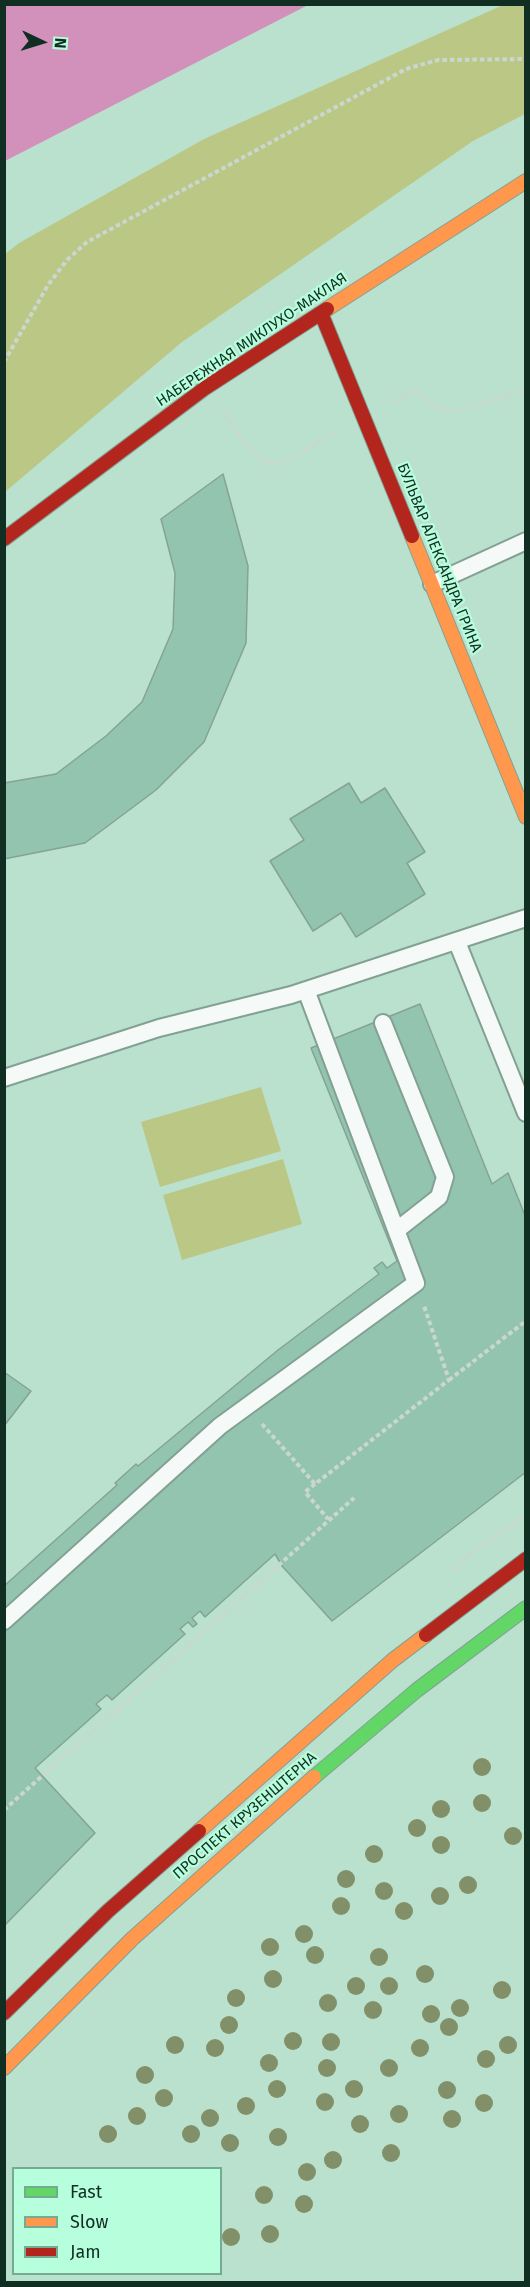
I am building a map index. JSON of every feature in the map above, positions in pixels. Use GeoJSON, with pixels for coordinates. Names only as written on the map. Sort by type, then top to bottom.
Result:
{"type":"FeatureCollection","features":[{"type":"Feature","properties":{"kind":"main road","name":"НАБЕРЕЖНАЯ МИКЛУХО-МАКЛАЯ"},"geometry":{"type":"LineString","coordinates":[[4,539],[205,388],[525,181]]}},
{"type":"Feature","properties":{"kind":"main road","name":"БУЛЬВАР АЛЕКСАНДРА ГРИНА"},"geometry":{"type":"LineString","coordinates":[[321,313],[525,816]]}},
{"type":"Feature","properties":{"kind":"main road","name":"ПРОСПЕКТ КРУЗЕНШТЕРНА"},"geometry":{"type":"LineString","coordinates":[[4,2013],[108,1911],[385,1667],[525,1559]]}},
{"type":"Feature","properties":{"kind":"main road","name":"ПРОСПЕКТ КРУЗЕНШТЕРНА"},"geometry":{"type":"LineString","coordinates":[[4,2068],[132,1939],[257,1825],[417,1690],[525,1608]]}},
{"type":"Feature","properties":{"kind":"lane"},"geometry":{"type":"LineString","coordinates":[[432,584],[525,541]]}},
{"type":"Feature","properties":{"kind":"lane"},"geometry":{"type":"LineString","coordinates":[[4,1078],[159,1028],[306,990],[525,918]]}},
{"type":"Feature","properties":{"kind":"lane"},"geometry":{"type":"LineString","coordinates":[[457,942],[525,1113]]}},
{"type":"Feature","properties":{"kind":"lane"},"geometry":{"type":"LineString","coordinates":[[4,1621],[220,1426],[416,1282],[306,990]]}},
{"type":"Feature","properties":{"kind":"lane"},"geometry":{"type":"LineString","coordinates":[[383,1023],[445,1177],[439,1197],[397,1230]]}},
{"type":"Feature","properties":{"kind":"path"},"geometry":{"type":"LineString","coordinates":[[4,362],[48,285],[67,260],[87,242],[405,69],[438,60],[525,59]]}},
{"type":"Feature","properties":{"kind":"path"},"geometry":{"type":"LineString","coordinates":[[416,1282],[449,1380]]}},
{"type":"Feature","properties":{"kind":"path"},"geometry":{"type":"LineString","coordinates":[[328,1519],[305,1492],[525,1321]]}},
{"type":"Feature","properties":{"kind":"path"},"geometry":{"type":"LineString","coordinates":[[246,1407],[315,1484]]}},
{"type":"Feature","properties":{"kind":"path"},"geometry":{"type":"LineString","coordinates":[[4,1810],[354,1498]]}},
{"type":"Feature","properties":{"kind":"green space"},"geometry":{"type":"Polygon","coordinates":[[[503,5],[525,5],[525,114],[473,141],[182,342],[5,492],[5,254],[19,243],[204,139],[503,5]]]}},
{"type":"Feature","properties":{"kind":"green space"},"geometry":{"type":"Polygon","coordinates":[[[261,1087],[281,1151],[160,1187],[141,1122],[261,1087]]]}},
{"type":"Feature","properties":{"kind":"green space"},"geometry":{"type":"Polygon","coordinates":[[[283,1159],[302,1224],[182,1260],[163,1195],[283,1159]]]}},
{"type":"Feature","properties":{"kind":"shaded area"},"geometry":{"type":"Polygon","coordinates":[[[5,4],[308,4],[308,5],[5,161],[5,4]]]}},
{"type":"Feature","properties":{"kind":"building"},"geometry":{"type":"Polygon","coordinates":[[[223,474],[248,566],[246,643],[204,742],[156,790],[85,843],[4,859],[4,783],[56,774],[106,736],[142,702],[173,629],[175,573],[161,519],[223,474]]]}},
{"type":"Feature","properties":{"kind":"building"},"geometry":{"type":"Polygon","coordinates":[[[349,783],[361,803],[385,788],[425,852],[407,863],[425,894],[356,937],[341,913],[313,931],[270,861],[304,840],[290,819],[349,783]]]}},
{"type":"Feature","properties":{"kind":"building"},"geometry":{"type":"Polygon","coordinates":[[[420,1004],[492,1184],[508,1173],[526,1218],[526,1472],[332,1621],[282,1566],[275,1554],[205,1617],[200,1611],[192,1618],[197,1624],[193,1627],[188,1622],[180,1629],[185,1634],[112,1700],[107,1695],[96,1704],[101,1709],[35,1768],[95,1833],[4,1926],[4,1586],[117,1485],[115,1483],[136,1464],[138,1466],[278,1350],[379,1274],[374,1268],[382,1262],[387,1268],[397,1261],[311,1048],[420,1004]]]}},
{"type":"Feature","properties":{"kind":"building"},"geometry":{"type":"Polygon","coordinates":[[[4,1372],[31,1391],[4,1426],[4,1372]]]}},
{"type":"Feature","properties":{"kind":"traffic: fast"},"geometry":{"type":"LineString","coordinates":[[314,1777],[417,1690],[526,1608]]}},
{"type":"Feature","properties":{"kind":"traffic: slow"},"geometry":{"type":"LineString","coordinates":[[327,309],[526,181]]}},
{"type":"Feature","properties":{"kind":"traffic: slow"},"geometry":{"type":"LineString","coordinates":[[412,536],[526,817]]}},
{"type":"Feature","properties":{"kind":"traffic: slow"},"geometry":{"type":"LineString","coordinates":[[199,1831],[393,1660],[426,1635]]}},
{"type":"Feature","properties":{"kind":"traffic: slow"},"geometry":{"type":"LineString","coordinates":[[4,2068],[132,1939],[314,1777]]}},
{"type":"Feature","properties":{"kind":"traffic: jam"},"geometry":{"type":"LineString","coordinates":[[4,539],[205,388],[327,309]]}},
{"type":"Feature","properties":{"kind":"traffic: jam"},"geometry":{"type":"LineString","coordinates":[[321,313],[412,536]]}},
{"type":"Feature","properties":{"kind":"traffic: jam"},"geometry":{"type":"LineString","coordinates":[[426,1635],[526,1559]]}},
{"type":"Feature","properties":{"kind":"traffic: jam"},"geometry":{"type":"LineString","coordinates":[[4,2013],[108,1911],[199,1831]]}}]}
